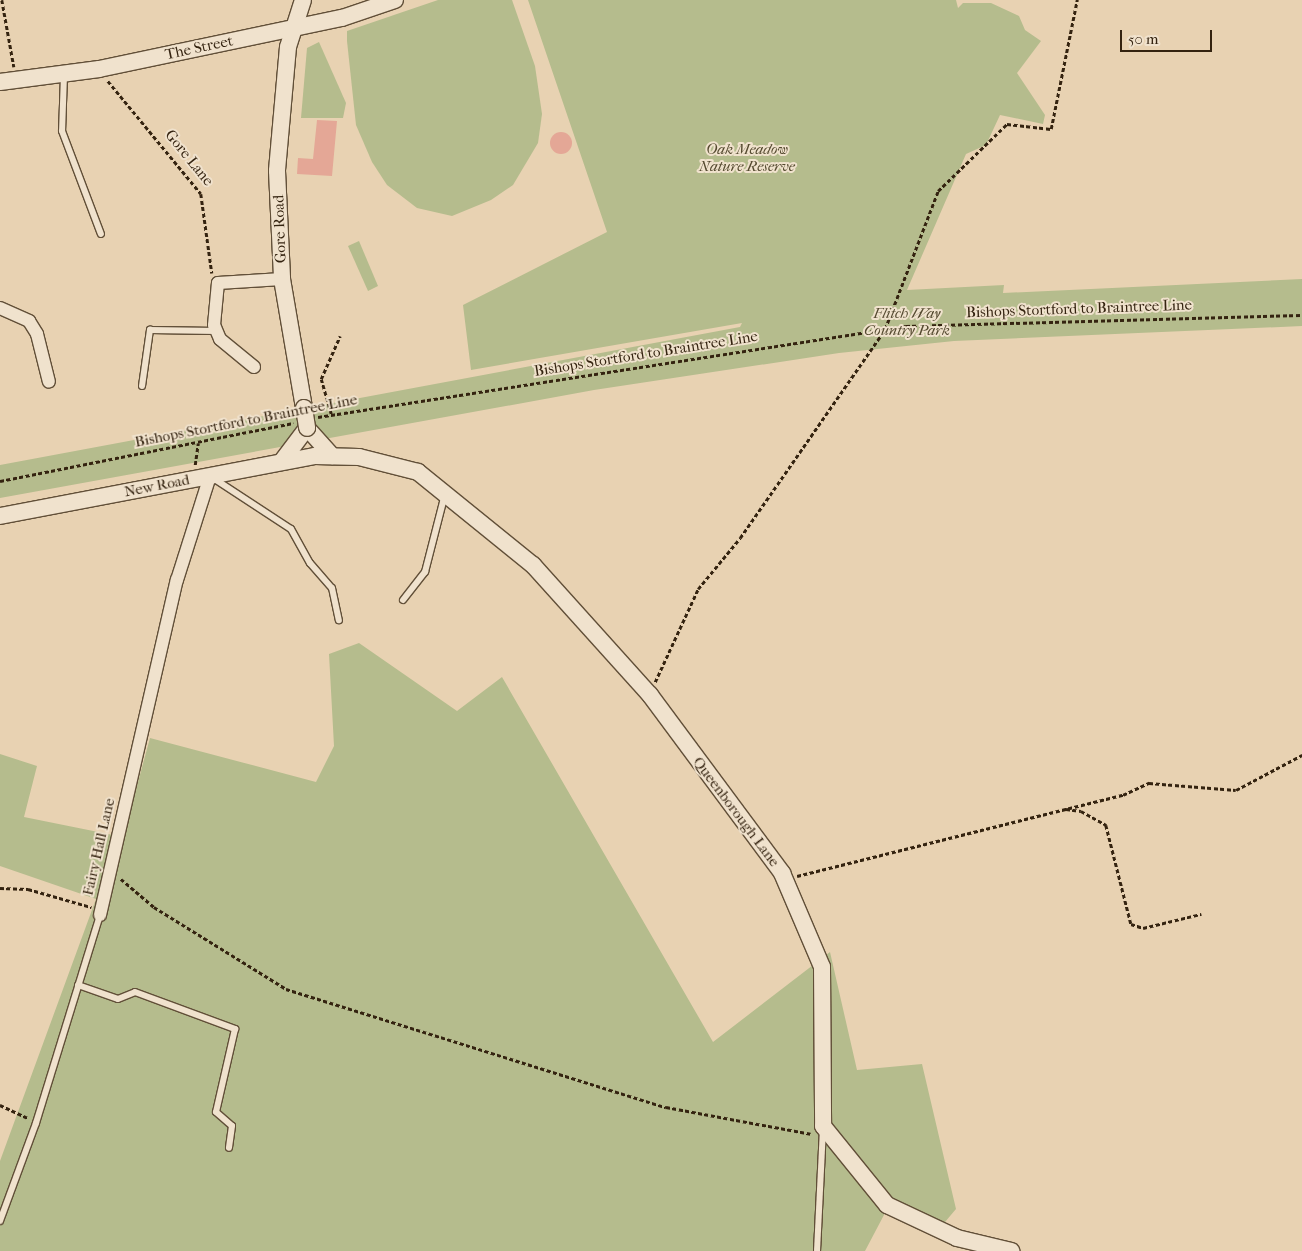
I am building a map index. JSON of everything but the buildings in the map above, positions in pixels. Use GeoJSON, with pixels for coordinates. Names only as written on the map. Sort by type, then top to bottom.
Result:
{"type":"FeatureCollection","features":[{"type":"Feature","properties":{"kind":"street","name":"Gore Road"},"geometry":{"type":"LineString","coordinates":[[303,0],[292,29],[277,171],[282,279],[304,419]]}},
{"type":"Feature","properties":{"kind":"street","name":"The Street"},"geometry":{"type":"LineString","coordinates":[[0,82],[99,70],[292,29],[394,0]]}},
{"type":"Feature","properties":{"kind":"street"},"geometry":{"type":"LineString","coordinates":[[254,366],[220,339],[217,331],[214,300],[218,283],[282,279]]}},
{"type":"Feature","properties":{"kind":"street"},"geometry":{"type":"LineString","coordinates":[[1,305],[29,321],[38,334],[49,382]]}},
{"type":"Feature","properties":{"kind":"street"},"geometry":{"type":"LineString","coordinates":[[282,461],[304,419],[332,456]]}},
{"type":"Feature","properties":{"kind":"street","name":"Queenborough Lane"},"geometry":{"type":"LineString","coordinates":[[315,456],[332,456],[418,472],[533,565],[650,694],[784,879],[822,967],[823,1131]]}},
{"type":"Feature","properties":{"kind":"street","name":"New Road"},"geometry":{"type":"LineString","coordinates":[[0,516],[315,456]]}},
{"type":"Feature","properties":{"kind":"street","name":"Fairy Hall Lane"},"geometry":{"type":"LineString","coordinates":[[100,912],[202,478]]}},
{"type":"Feature","properties":{"kind":"street"},"geometry":{"type":"LineString","coordinates":[[823,1131],[887,1205],[956,1238],[1011,1251]]}},
{"type":"Feature","properties":{"kind":"lane"},"geometry":{"type":"LineString","coordinates":[[64,75],[62,131],[101,234]]}},
{"type":"Feature","properties":{"kind":"lane"},"geometry":{"type":"LineString","coordinates":[[142,386],[150,330],[217,331]]}},
{"type":"Feature","properties":{"kind":"lane"},"geometry":{"type":"LineString","coordinates":[[202,478],[291,529],[310,563],[332,588],[339,620]]}},
{"type":"Feature","properties":{"kind":"lane"},"geometry":{"type":"LineString","coordinates":[[402,600],[425,572],[445,493]]}},
{"type":"Feature","properties":{"kind":"lane","name":"Fairy Hall Lane"},"geometry":{"type":"LineString","coordinates":[[0,1221],[36,1123],[100,912]]}},
{"type":"Feature","properties":{"kind":"lane"},"geometry":{"type":"LineString","coordinates":[[78,985],[118,999],[135,992],[235,1029],[216,1112],[232,1126],[229,1148]]}},
{"type":"Feature","properties":{"kind":"lane"},"geometry":{"type":"LineString","coordinates":[[817,1251],[823,1131]]}},
{"type":"Feature","properties":{"kind":"path"},"geometry":{"type":"LineString","coordinates":[[2,0],[15,69],[22,78]]}},
{"type":"Feature","properties":{"kind":"path"},"geometry":{"type":"LineString","coordinates":[[650,694],[698,589],[740,538],[885,329],[938,191],[1007,124],[1051,129],[1077,0]]}},
{"type":"Feature","properties":{"kind":"path","name":"Gore Lane"},"geometry":{"type":"LineString","coordinates":[[99,70],[166,157],[201,194],[212,274],[218,283]]}},
{"type":"Feature","properties":{"kind":"path","name":"Bishops Stortford to Braintree Line"},"geometry":{"type":"LineString","coordinates":[[0,481],[198,443],[332,414],[885,329],[1302,315]]}},
{"type":"Feature","properties":{"kind":"path"},"geometry":{"type":"LineString","coordinates":[[332,414],[322,379],[340,336]]}},
{"type":"Feature","properties":{"kind":"path"},"geometry":{"type":"LineString","coordinates":[[198,443],[202,478]]}},
{"type":"Feature","properties":{"kind":"path"},"geometry":{"type":"LineString","coordinates":[[784,879],[1123,795],[1149,783],[1236,790],[1302,755]]}},
{"type":"Feature","properties":{"kind":"path"},"geometry":{"type":"LineString","coordinates":[[1062,809],[1081,811],[1106,825],[1131,924],[1143,928],[1201,914]]}},
{"type":"Feature","properties":{"kind":"path"},"geometry":{"type":"LineString","coordinates":[[110,869],[154,907],[286,989],[666,1107],[823,1131]]}},
{"type":"Feature","properties":{"kind":"path"},"geometry":{"type":"LineString","coordinates":[[0,888],[28,890],[100,912]]}},
{"type":"Feature","properties":{"kind":"path"},"geometry":{"type":"LineString","coordinates":[[0,1105],[36,1123]]}},
{"type":"Feature","properties":{"kind":"green space"},"geometry":{"type":"Polygon","coordinates":[[[438,0],[512,0],[535,66],[542,114],[538,143],[513,185],[491,200],[452,216],[417,208],[387,185],[372,162],[356,125],[347,41],[347,31],[438,0]]]}},
{"type":"Feature","properties":{"kind":"green space","name":"Oak Meadow Nature Reserve"},"geometry":{"type":"Polygon","coordinates":[[[528,0],[956,0],[958,8],[963,3],[991,3],[1019,16],[1025,30],[1041,41],[1017,73],[1045,115],[1043,124],[1000,115],[986,145],[966,154],[907,290],[1004,285],[1003,293],[1302,279],[1302,326],[954,341],[839,353],[594,390],[0,498],[0,465],[740,327],[742,323],[471,370],[463,305],[607,232],[528,0]]]}},
{"type":"Feature","properties":{"kind":"green space"},"geometry":{"type":"Polygon","coordinates":[[[319,42],[346,103],[343,118],[301,118],[307,48],[319,42]]]}},
{"type":"Feature","properties":{"kind":"green space"},"geometry":{"type":"Polygon","coordinates":[[[359,241],[378,286],[368,291],[348,246],[359,241]]]}},
{"type":"Feature","properties":{"kind":"green space"},"geometry":{"type":"Polygon","coordinates":[[[359,643],[457,711],[502,677],[713,1042],[830,952],[857,1070],[922,1064],[956,1209],[934,1235],[885,1213],[865,1251],[0,1251],[0,1161],[96,899],[0,866],[0,754],[37,766],[24,817],[123,837],[150,738],[316,782],[334,746],[329,654],[359,643]]]}},
{"type":"Feature","properties":{"kind":"park label","name":"Flitch Way Country Park"},"geometry":{"type":"Point","coordinates":[907,322]}}]}
